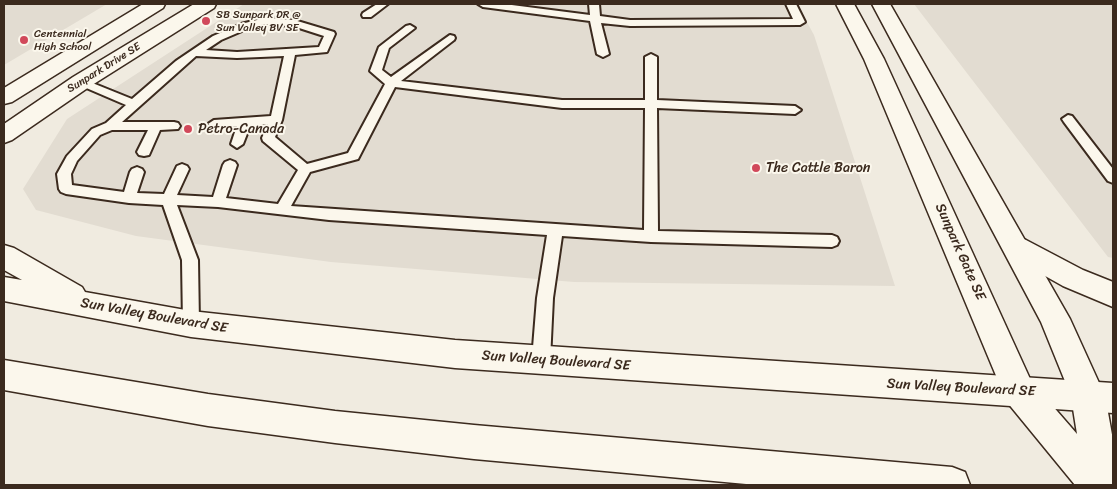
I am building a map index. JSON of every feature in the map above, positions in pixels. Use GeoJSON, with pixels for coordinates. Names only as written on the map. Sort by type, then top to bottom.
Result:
{"type":"FeatureCollection","features":[{"type":"Feature","properties":{"kind":"street","name":"Sunpark Drive SE"},"geometry":{"type":"LineString","coordinates":[[4,97],[156,4]]}},
{"type":"Feature","properties":{"kind":"street","name":"Sunpark Drive SE"},"geometry":{"type":"LineString","coordinates":[[4,135],[81,82],[207,4]]}},
{"type":"Feature","properties":{"kind":"street","name":"Sunpark Gate SE"},"geometry":{"type":"LineString","coordinates":[[845,4],[874,59],[1019,392],[1098,485]]}},
{"type":"Feature","properties":{"kind":"street"},"geometry":{"type":"LineString","coordinates":[[881,4],[1100,397],[1104,485]]}},
{"type":"Feature","properties":{"kind":"street"},"geometry":{"type":"LineString","coordinates":[[1016,247],[1073,278],[1113,296]]}},
{"type":"Feature","properties":{"kind":"street"},"geometry":{"type":"LineString","coordinates":[[4,256],[86,304]]}},
{"type":"Feature","properties":{"kind":"street","name":"Sun Valley Boulevard SE"},"geometry":{"type":"LineString","coordinates":[[4,289],[191,324],[436,352],[1100,397]]}},
{"type":"Feature","properties":{"kind":"street"},"geometry":{"type":"LineString","coordinates":[[4,375],[198,409],[335,427],[474,442],[952,485]]}},
{"type":"Feature","properties":{"kind":"lane"},"geometry":{"type":"LineString","coordinates":[[366,15],[383,4]]}},
{"type":"Feature","properties":{"kind":"lane"},"geometry":{"type":"LineString","coordinates":[[483,4],[630,23],[800,22],[791,4]]}},
{"type":"Feature","properties":{"kind":"lane"},"geometry":{"type":"LineString","coordinates":[[594,4],[595,19],[604,54]]}},
{"type":"Feature","properties":{"kind":"lane"},"geometry":{"type":"LineString","coordinates":[[194,53],[237,55],[323,50],[330,34],[294,23],[265,21],[245,26],[226,34],[194,53],[180,63],[136,105],[110,126],[96,132],[72,159],[64,174],[66,189],[129,198],[218,202],[282,210],[555,230],[651,236],[832,241]]}},
{"type":"Feature","properties":{"kind":"lane"},"geometry":{"type":"LineString","coordinates":[[410,28],[384,47],[376,71],[390,83],[562,104],[685,104],[795,110]]}},
{"type":"Feature","properties":{"kind":"lane"},"geometry":{"type":"LineString","coordinates":[[282,210],[305,169],[353,156],[390,83],[450,38]]}},
{"type":"Feature","properties":{"kind":"lane"},"geometry":{"type":"LineString","coordinates":[[290,52],[276,120],[268,138],[305,169]]}},
{"type":"Feature","properties":{"kind":"lane"},"geometry":{"type":"LineString","coordinates":[[651,57],[651,236]]}},
{"type":"Feature","properties":{"kind":"lane"},"geometry":{"type":"LineString","coordinates":[[81,82],[136,105]]}},
{"type":"Feature","properties":{"kind":"lane"},"geometry":{"type":"LineString","coordinates":[[1068,119],[1113,178]]}},
{"type":"Feature","properties":{"kind":"lane"},"geometry":{"type":"LineString","coordinates":[[214,124],[276,120]]}},
{"type":"Feature","properties":{"kind":"lane"},"geometry":{"type":"LineString","coordinates":[[237,144],[245,122]]}},
{"type":"Feature","properties":{"kind":"lane"},"geometry":{"type":"LineString","coordinates":[[110,126],[174,126]]}},
{"type":"Feature","properties":{"kind":"lane"},"geometry":{"type":"LineString","coordinates":[[144,152],[156,126]]}},
{"type":"Feature","properties":{"kind":"lane"},"geometry":{"type":"LineString","coordinates":[[218,202],[230,165]]}},
{"type":"Feature","properties":{"kind":"lane"},"geometry":{"type":"LineString","coordinates":[[182,169],[168,200],[190,260],[191,324]]}},
{"type":"Feature","properties":{"kind":"lane"},"geometry":{"type":"LineString","coordinates":[[129,198],[137,172]]}},
{"type":"Feature","properties":{"kind":"lane"},"geometry":{"type":"LineString","coordinates":[[541,360],[545,298],[555,230]]}},
{"type":"Feature","properties":{"kind":"shaded area","name":"Centennial High School"},"geometry":{"type":"Polygon","coordinates":[[[4,4],[107,4],[4,65],[4,4]]]}},
{"type":"Feature","properties":{"kind":"shaded area"},"geometry":{"type":"Polygon","coordinates":[[[244,4],[797,4],[814,35],[895,286],[574,282],[331,262],[136,236],[36,210],[23,189],[67,119],[244,4]]]}},
{"type":"Feature","properties":{"kind":"shaded area"},"geometry":{"type":"Polygon","coordinates":[[[914,4],[1113,4],[1113,258],[1108,257],[914,4]]]}},
{"type":"Feature","properties":{"kind":"place","name":"SB Sunpark DR @ Sun Valley BV SE"},"geometry":{"type":"Point","coordinates":[206,21]}},
{"type":"Feature","properties":{"kind":"place","name":"Centennial High School"},"geometry":{"type":"Point","coordinates":[24,40]}},
{"type":"Feature","properties":{"kind":"place","name":"Petro-Canada"},"geometry":{"type":"Point","coordinates":[188,129]}},
{"type":"Feature","properties":{"kind":"place","name":"The Cattle Baron"},"geometry":{"type":"Point","coordinates":[756,168]}}]}
